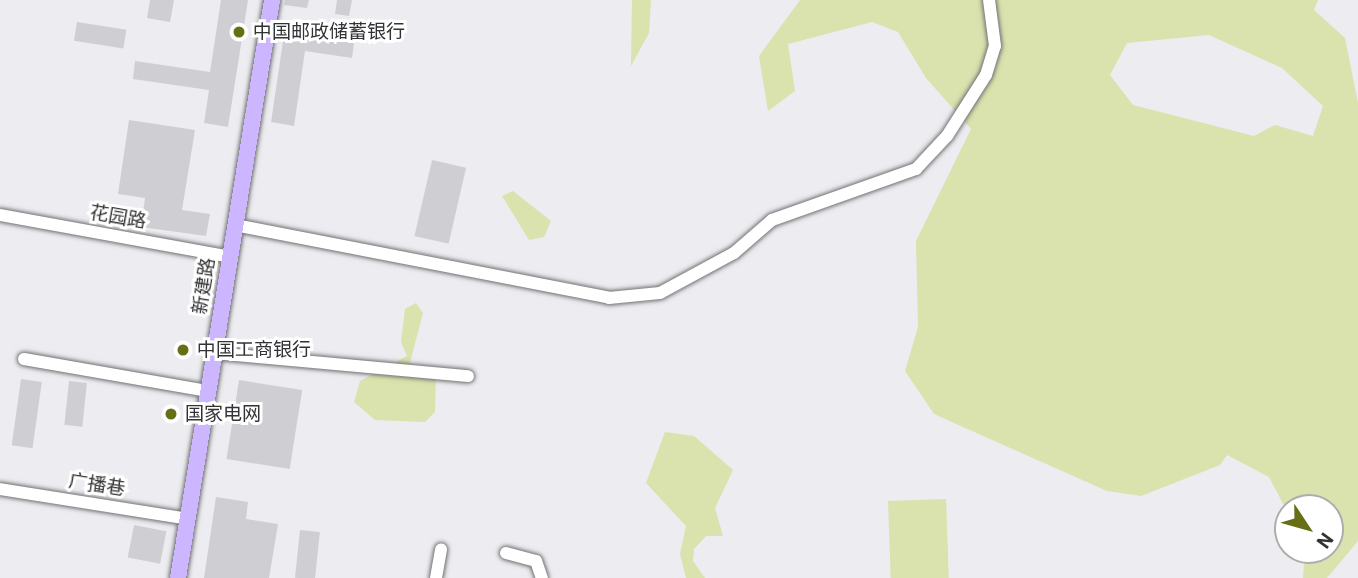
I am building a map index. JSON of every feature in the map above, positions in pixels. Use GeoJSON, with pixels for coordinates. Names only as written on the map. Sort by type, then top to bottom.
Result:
{"type":"FeatureCollection","features":[{"type":"Feature","properties":{"kind":"main road","name":"新建路"},"geometry":{"type":"LineString","coordinates":[[178,578],[272,0]]}},
{"type":"Feature","properties":{"kind":"street"},"geometry":{"type":"LineString","coordinates":[[235,225],[608,298],[660,293],[734,253],[772,220],[916,169],[947,136],[986,75],[995,46],[989,0]]}},
{"type":"Feature","properties":{"kind":"street","name":"花园路"},"geometry":{"type":"LineString","coordinates":[[0,215],[230,257]]}},
{"type":"Feature","properties":{"kind":"street"},"geometry":{"type":"LineString","coordinates":[[214,353],[468,376]]}},
{"type":"Feature","properties":{"kind":"street"},"geometry":{"type":"LineString","coordinates":[[24,359],[208,391]]}},
{"type":"Feature","properties":{"kind":"street","name":"广播巷"},"geometry":{"type":"LineString","coordinates":[[0,489],[189,519]]}},
{"type":"Feature","properties":{"kind":"street"},"geometry":{"type":"LineString","coordinates":[[436,578],[441,549]]}},
{"type":"Feature","properties":{"kind":"street"},"geometry":{"type":"LineString","coordinates":[[506,553],[536,561],[541,578]]}},
{"type":"Feature","properties":{"kind":"green space"},"geometry":{"type":"Polygon","coordinates":[[[632,0],[651,0],[649,33],[631,66],[632,0]]]}},
{"type":"Feature","properties":{"kind":"green space"},"geometry":{"type":"Polygon","coordinates":[[[800,0],[1318,0],[1314,10],[1345,38],[1358,103],[1358,541],[1344,558],[1344,494],[1278,494],[1269,477],[1227,455],[1220,465],[1141,496],[1107,491],[934,414],[905,371],[918,327],[916,241],[971,129],[926,78],[898,32],[872,22],[788,44],[795,91],[768,111],[759,56],[800,0]],[[1209,35],[1127,43],[1110,75],[1133,105],[1254,136],[1275,125],[1313,136],[1323,106],[1282,68],[1209,35]]]}},
{"type":"Feature","properties":{"kind":"green space"},"geometry":{"type":"Polygon","coordinates":[[[513,191],[551,221],[544,237],[529,240],[502,196],[513,191]]]}},
{"type":"Feature","properties":{"kind":"green space"},"geometry":{"type":"Polygon","coordinates":[[[416,303],[423,313],[407,374],[436,375],[435,412],[425,422],[375,420],[354,402],[360,381],[407,356],[401,342],[405,309],[416,303]]]}},
{"type":"Feature","properties":{"kind":"green space"},"geometry":{"type":"Polygon","coordinates":[[[665,432],[694,436],[733,470],[715,508],[723,536],[706,536],[694,549],[693,561],[705,578],[686,578],[680,554],[686,526],[646,483],[665,432]]]}},
{"type":"Feature","properties":{"kind":"green space"},"geometry":{"type":"Polygon","coordinates":[[[946,499],[949,578],[891,578],[888,501],[946,499]]]}},
{"type":"Feature","properties":{"kind":"green space"},"geometry":{"type":"Polygon","coordinates":[[[1304,564],[1339,564],[1327,578],[1303,578],[1304,564]]]}},
{"type":"Feature","properties":{"kind":"building"},"geometry":{"type":"Polygon","coordinates":[[[150,0],[174,0],[170,22],[147,18],[150,0]]]}},
{"type":"Feature","properties":{"kind":"building"},"geometry":{"type":"Polygon","coordinates":[[[221,0],[248,0],[228,127],[204,123],[209,90],[133,79],[135,61],[210,72],[221,0]]]}},
{"type":"Feature","properties":{"kind":"building"},"geometry":{"type":"Polygon","coordinates":[[[285,0],[309,0],[307,8],[284,5],[285,0]]]}},
{"type":"Feature","properties":{"kind":"building"},"geometry":{"type":"Polygon","coordinates":[[[337,0],[352,0],[349,16],[335,14],[337,0]]]}},
{"type":"Feature","properties":{"kind":"building"},"geometry":{"type":"Polygon","coordinates":[[[286,21],[355,36],[352,58],[305,51],[294,126],[271,122],[286,21]]]}},
{"type":"Feature","properties":{"kind":"building"},"geometry":{"type":"Polygon","coordinates":[[[77,22],[126,30],[123,49],[74,41],[77,22]]]}},
{"type":"Feature","properties":{"kind":"building"},"geometry":{"type":"Polygon","coordinates":[[[129,120],[195,130],[182,210],[210,214],[206,236],[141,227],[145,198],[118,194],[129,120]]]}},
{"type":"Feature","properties":{"kind":"building"},"geometry":{"type":"Polygon","coordinates":[[[432,160],[466,168],[449,244],[414,236],[432,160]]]}},
{"type":"Feature","properties":{"kind":"building"},"geometry":{"type":"Polygon","coordinates":[[[21,379],[42,382],[32,448],[12,445],[21,379]]]}},
{"type":"Feature","properties":{"kind":"building"},"geometry":{"type":"Polygon","coordinates":[[[239,380],[302,390],[290,469],[226,459],[239,380]]]}},
{"type":"Feature","properties":{"kind":"building"},"geometry":{"type":"Polygon","coordinates":[[[69,381],[87,383],[82,427],[64,425],[69,381]]]}},
{"type":"Feature","properties":{"kind":"building"},"geometry":{"type":"Polygon","coordinates":[[[216,497],[248,502],[246,519],[278,524],[269,578],[204,578],[216,497]]]}},
{"type":"Feature","properties":{"kind":"building"},"geometry":{"type":"Polygon","coordinates":[[[134,525],[166,531],[160,564],[128,557],[134,525]]]}},
{"type":"Feature","properties":{"kind":"building"},"geometry":{"type":"Polygon","coordinates":[[[300,530],[320,532],[315,578],[295,578],[300,530]]]}},
{"type":"Feature","properties":{"kind":"place","name":"中国邮政储蓄银行"},"geometry":{"type":"Point","coordinates":[239,32]}},
{"type":"Feature","properties":{"kind":"place","name":"中国工商银行"},"geometry":{"type":"Point","coordinates":[183,350]}},
{"type":"Feature","properties":{"kind":"place","name":"国家电网"},"geometry":{"type":"Point","coordinates":[171,414]}}]}
